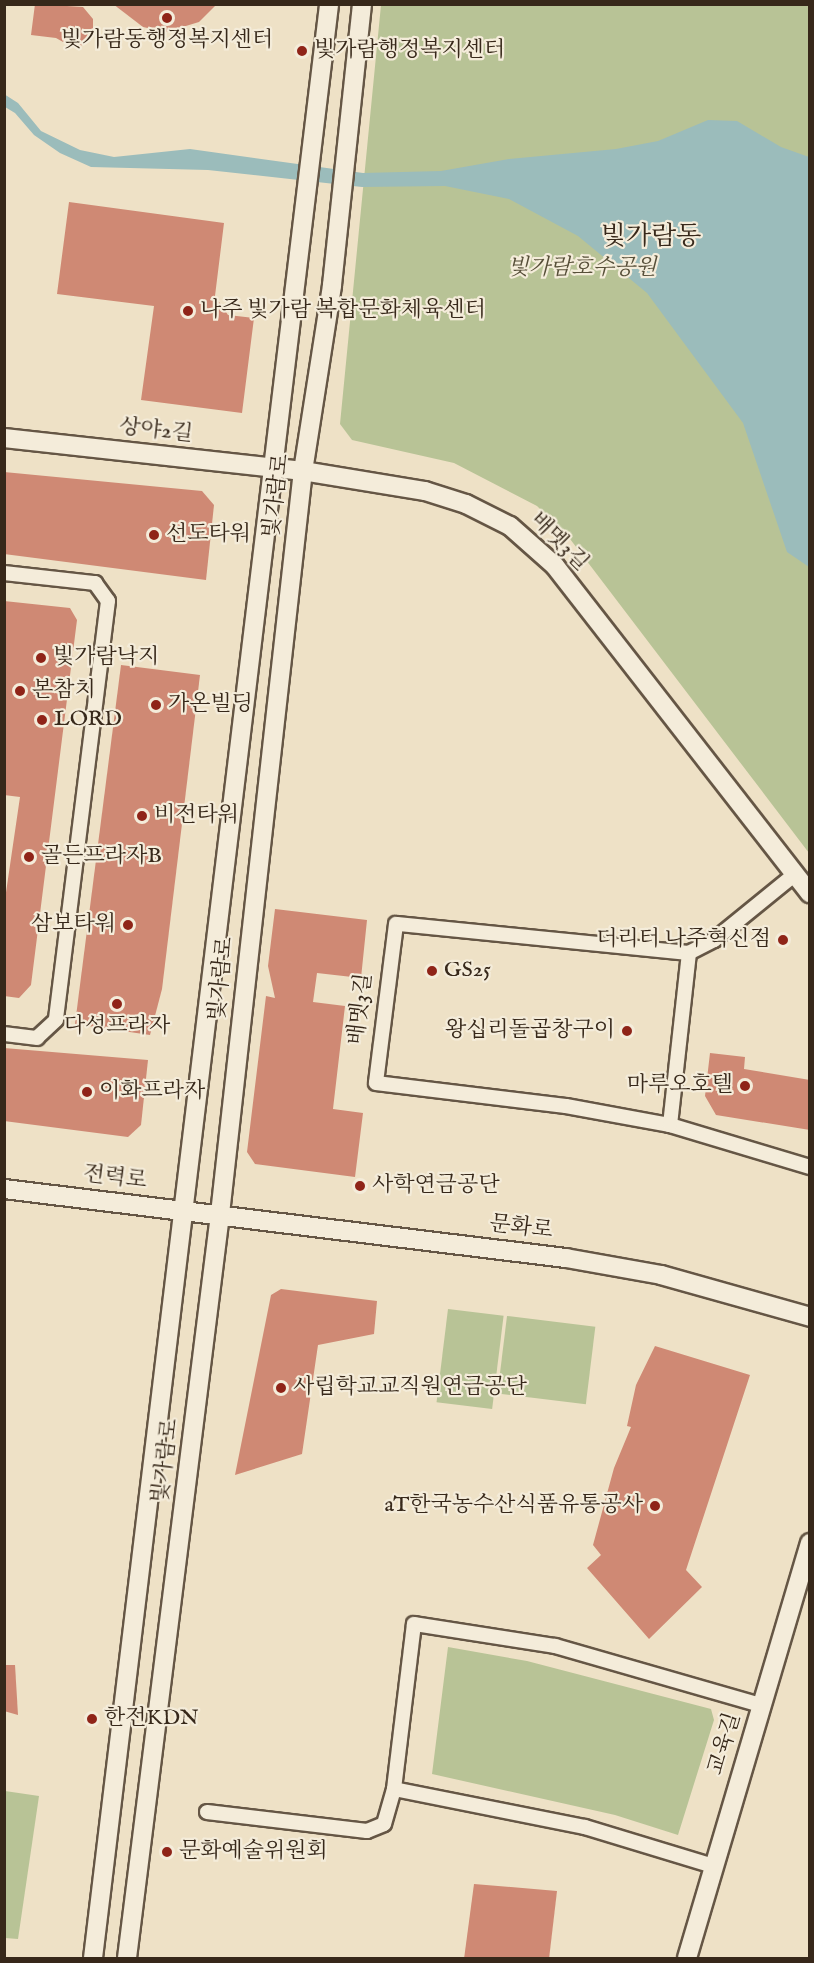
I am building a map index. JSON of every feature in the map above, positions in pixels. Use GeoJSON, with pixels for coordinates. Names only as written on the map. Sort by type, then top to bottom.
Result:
{"type":"FeatureCollection","features":[{"type":"Feature","properties":{"kind":"main road","name":"빛가람로"},"geometry":{"type":"LineString","coordinates":[[93,1959],[273,468],[305,225],[329,4]]}},
{"type":"Feature","properties":{"kind":"main road","name":"빛가람로"},"geometry":{"type":"LineString","coordinates":[[127,1959],[220,1214],[303,471],[337,233],[362,4]]}},
{"type":"Feature","properties":{"kind":"main road","name":"상야2길"},"geometry":{"type":"LineString","coordinates":[[4,438],[303,471]]}},
{"type":"Feature","properties":{"kind":"main road","name":"배멧3길"},"geometry":{"type":"LineString","coordinates":[[303,471],[445,496],[483,512],[530,541],[555,566],[810,893]]}},
{"type":"Feature","properties":{"kind":"main road","name":"전력로"},"geometry":{"type":"LineString","coordinates":[[4,1189],[220,1214]]}},
{"type":"Feature","properties":{"kind":"main road","name":"문화로"},"geometry":{"type":"LineString","coordinates":[[220,1214],[608,1265],[661,1275],[810,1317]]}},
{"type":"Feature","properties":{"kind":"main road","name":"교육길"},"geometry":{"type":"LineString","coordinates":[[687,1959],[810,1543]]}},
{"type":"Feature","properties":{"kind":"street"},"geometry":{"type":"LineString","coordinates":[[4,573],[95,583],[108,601],[56,1020],[37,1038],[4,1034]]}},
{"type":"Feature","properties":{"kind":"street"},"geometry":{"type":"LineString","coordinates":[[670,1125],[689,953],[714,940],[794,875]]}},
{"type":"Feature","properties":{"kind":"street","name":"배멧3길"},"geometry":{"type":"LineString","coordinates":[[689,953],[396,924],[376,1083],[566,1106],[670,1125],[810,1167]]}},
{"type":"Feature","properties":{"kind":"street"},"geometry":{"type":"LineString","coordinates":[[207,1812],[377,1830],[384,1824],[394,1789],[414,1624],[555,1646],[761,1705]]}},
{"type":"Feature","properties":{"kind":"street"},"geometry":{"type":"LineString","coordinates":[[394,1789],[585,1827],[713,1866]]}},
{"type":"Feature","properties":{"kind":"green space","name":"빛가람호수공원"},"geometry":{"type":"Polygon","coordinates":[[[381,5],[809,5],[809,853],[567,535],[537,506],[454,463],[352,440],[340,424],[381,5]]]}},
{"type":"Feature","properties":{"kind":"green space"},"geometry":{"type":"Polygon","coordinates":[[[448,1309],[504,1316],[492,1409],[437,1402],[448,1309]]]}},
{"type":"Feature","properties":{"kind":"green space"},"geometry":{"type":"Polygon","coordinates":[[[507,1316],[595,1327],[586,1404],[497,1393],[507,1316]]]}},
{"type":"Feature","properties":{"kind":"green space"},"geometry":{"type":"Polygon","coordinates":[[[448,1647],[527,1661],[711,1709],[714,1720],[678,1835],[615,1815],[432,1774],[448,1647]]]}},
{"type":"Feature","properties":{"kind":"green space"},"geometry":{"type":"Polygon","coordinates":[[[5,1791],[39,1796],[18,1939],[5,1938],[5,1791]]]}},
{"type":"Feature","properties":{"kind":"water"},"geometry":{"type":"Polygon","coordinates":[[[4,94],[18,103],[41,131],[80,150],[114,157],[190,149],[363,173],[441,171],[509,159],[616,149],[658,141],[708,120],[737,121],[781,147],[809,157],[809,567],[787,552],[743,423],[647,293],[578,236],[509,199],[445,186],[362,187],[208,170],[91,167],[60,153],[34,135],[15,113],[5,107],[4,94]]]}},
{"type":"Feature","properties":{"kind":"building"},"geometry":{"type":"Polygon","coordinates":[[[35,4],[83,7],[93,19],[93,36],[83,45],[72,47],[56,38],[31,35],[35,4]]]}},
{"type":"Feature","properties":{"kind":"building","name":"빛가람동행정복지센터"},"geometry":{"type":"Polygon","coordinates":[[[113,4],[217,4],[199,22],[166,32],[143,27],[113,4]]]}},
{"type":"Feature","properties":{"kind":"building","name":"나주 빛가람 복합문화체육센터"},"geometry":{"type":"Polygon","coordinates":[[[69,202],[224,223],[215,296],[228,315],[254,318],[242,413],[141,400],[154,306],[57,294],[69,202]]]}},
{"type":"Feature","properties":{"kind":"building"},"geometry":{"type":"Polygon","coordinates":[[[4,472],[202,491],[214,505],[206,580],[4,554],[4,472]]]}},
{"type":"Feature","properties":{"kind":"building"},"geometry":{"type":"Polygon","coordinates":[[[4,601],[70,608],[77,620],[31,985],[19,998],[4,996],[4,906],[20,797],[4,795],[4,601]]]}},
{"type":"Feature","properties":{"kind":"building"},"geometry":{"type":"Polygon","coordinates":[[[121,665],[200,675],[162,989],[150,1035],[75,1024],[121,665]]]}},
{"type":"Feature","properties":{"kind":"building"},"geometry":{"type":"Polygon","coordinates":[[[275,909],[367,920],[361,978],[317,973],[313,1002],[345,1006],[333,1109],[363,1113],[355,1177],[255,1164],[247,1152],[266,996],[275,998],[268,966],[275,909]]]}},
{"type":"Feature","properties":{"kind":"building","name":"이화프라자"},"geometry":{"type":"Polygon","coordinates":[[[4,1048],[148,1060],[141,1125],[128,1137],[4,1121],[4,1048]]]}},
{"type":"Feature","properties":{"kind":"building","name":"마루오호텔"},"geometry":{"type":"Polygon","coordinates":[[[710,1053],[745,1057],[744,1069],[810,1080],[810,1130],[716,1115],[705,1096],[710,1053]]]}},
{"type":"Feature","properties":{"kind":"building","name":"사립학교교직원연금공단"},"geometry":{"type":"Polygon","coordinates":[[[281,1289],[377,1301],[374,1334],[318,1345],[302,1454],[235,1475],[271,1295],[281,1289]]]}},
{"type":"Feature","properties":{"kind":"building","name":"aT한국농수산식품유통공사"},"geometry":{"type":"Polygon","coordinates":[[[655,1346],[750,1375],[686,1570],[702,1587],[649,1639],[587,1568],[601,1555],[593,1545],[614,1468],[631,1427],[627,1426],[636,1385],[655,1346]]]}},
{"type":"Feature","properties":{"kind":"building"},"geometry":{"type":"Polygon","coordinates":[[[4,1665],[15,1665],[18,1715],[4,1711],[4,1665]]]}},
{"type":"Feature","properties":{"kind":"building"},"geometry":{"type":"Polygon","coordinates":[[[474,1884],[557,1891],[549,1959],[464,1959],[474,1884]]]}},
{"type":"Feature","properties":{"kind":"place","name":"빛가람동행정복지센터"},"geometry":{"type":"Point","coordinates":[167,18]}},
{"type":"Feature","properties":{"kind":"place","name":"빛가람행정복지센터"},"geometry":{"type":"Point","coordinates":[302,51]}},
{"type":"Feature","properties":{"kind":"place","name":"나주 빛가람 복합문화체육센터"},"geometry":{"type":"Point","coordinates":[188,311]}},
{"type":"Feature","properties":{"kind":"place","name":"선도타워"},"geometry":{"type":"Point","coordinates":[154,535]}},
{"type":"Feature","properties":{"kind":"place","name":"빛가람낙지"},"geometry":{"type":"Point","coordinates":[41,658]}},
{"type":"Feature","properties":{"kind":"place","name":"본참치"},"geometry":{"type":"Point","coordinates":[20,691]}},
{"type":"Feature","properties":{"kind":"place","name":"가온빌딩"},"geometry":{"type":"Point","coordinates":[156,705]}},
{"type":"Feature","properties":{"kind":"place","name":"LORD"},"geometry":{"type":"Point","coordinates":[42,720]}},
{"type":"Feature","properties":{"kind":"place","name":"비전타워"},"geometry":{"type":"Point","coordinates":[142,816]}},
{"type":"Feature","properties":{"kind":"place","name":"골든프라자B"},"geometry":{"type":"Point","coordinates":[29,857]}},
{"type":"Feature","properties":{"kind":"place","name":"삼보타워"},"geometry":{"type":"Point","coordinates":[128,925]}},
{"type":"Feature","properties":{"kind":"place","name":"더리터 나주혁신점"},"geometry":{"type":"Point","coordinates":[783,940]}},
{"type":"Feature","properties":{"kind":"place","name":"GS25"},"geometry":{"type":"Point","coordinates":[432,971]}},
{"type":"Feature","properties":{"kind":"place","name":"다성프라자"},"geometry":{"type":"Point","coordinates":[117,1004]}},
{"type":"Feature","properties":{"kind":"place","name":"왕십리돌곱창구이"},"geometry":{"type":"Point","coordinates":[627,1031]}},
{"type":"Feature","properties":{"kind":"place","name":"마루오호텔"},"geometry":{"type":"Point","coordinates":[745,1086]}},
{"type":"Feature","properties":{"kind":"place","name":"이화프라자"},"geometry":{"type":"Point","coordinates":[87,1092]}},
{"type":"Feature","properties":{"kind":"place","name":"사학연금공단"},"geometry":{"type":"Point","coordinates":[360,1186]}},
{"type":"Feature","properties":{"kind":"place","name":"사립학교교직원연금공단"},"geometry":{"type":"Point","coordinates":[281,1388]}},
{"type":"Feature","properties":{"kind":"place","name":"aT한국농수산식품유통공사"},"geometry":{"type":"Point","coordinates":[655,1506]}},
{"type":"Feature","properties":{"kind":"place","name":"한전KDN"},"geometry":{"type":"Point","coordinates":[92,1719]}},
{"type":"Feature","properties":{"kind":"place","name":"문화예술위원회"},"geometry":{"type":"Point","coordinates":[167,1852]}},
{"type":"Feature","properties":{"kind":"district","name":"빛가람동"},"geometry":{"type":"Point","coordinates":[651,237]}}]}
